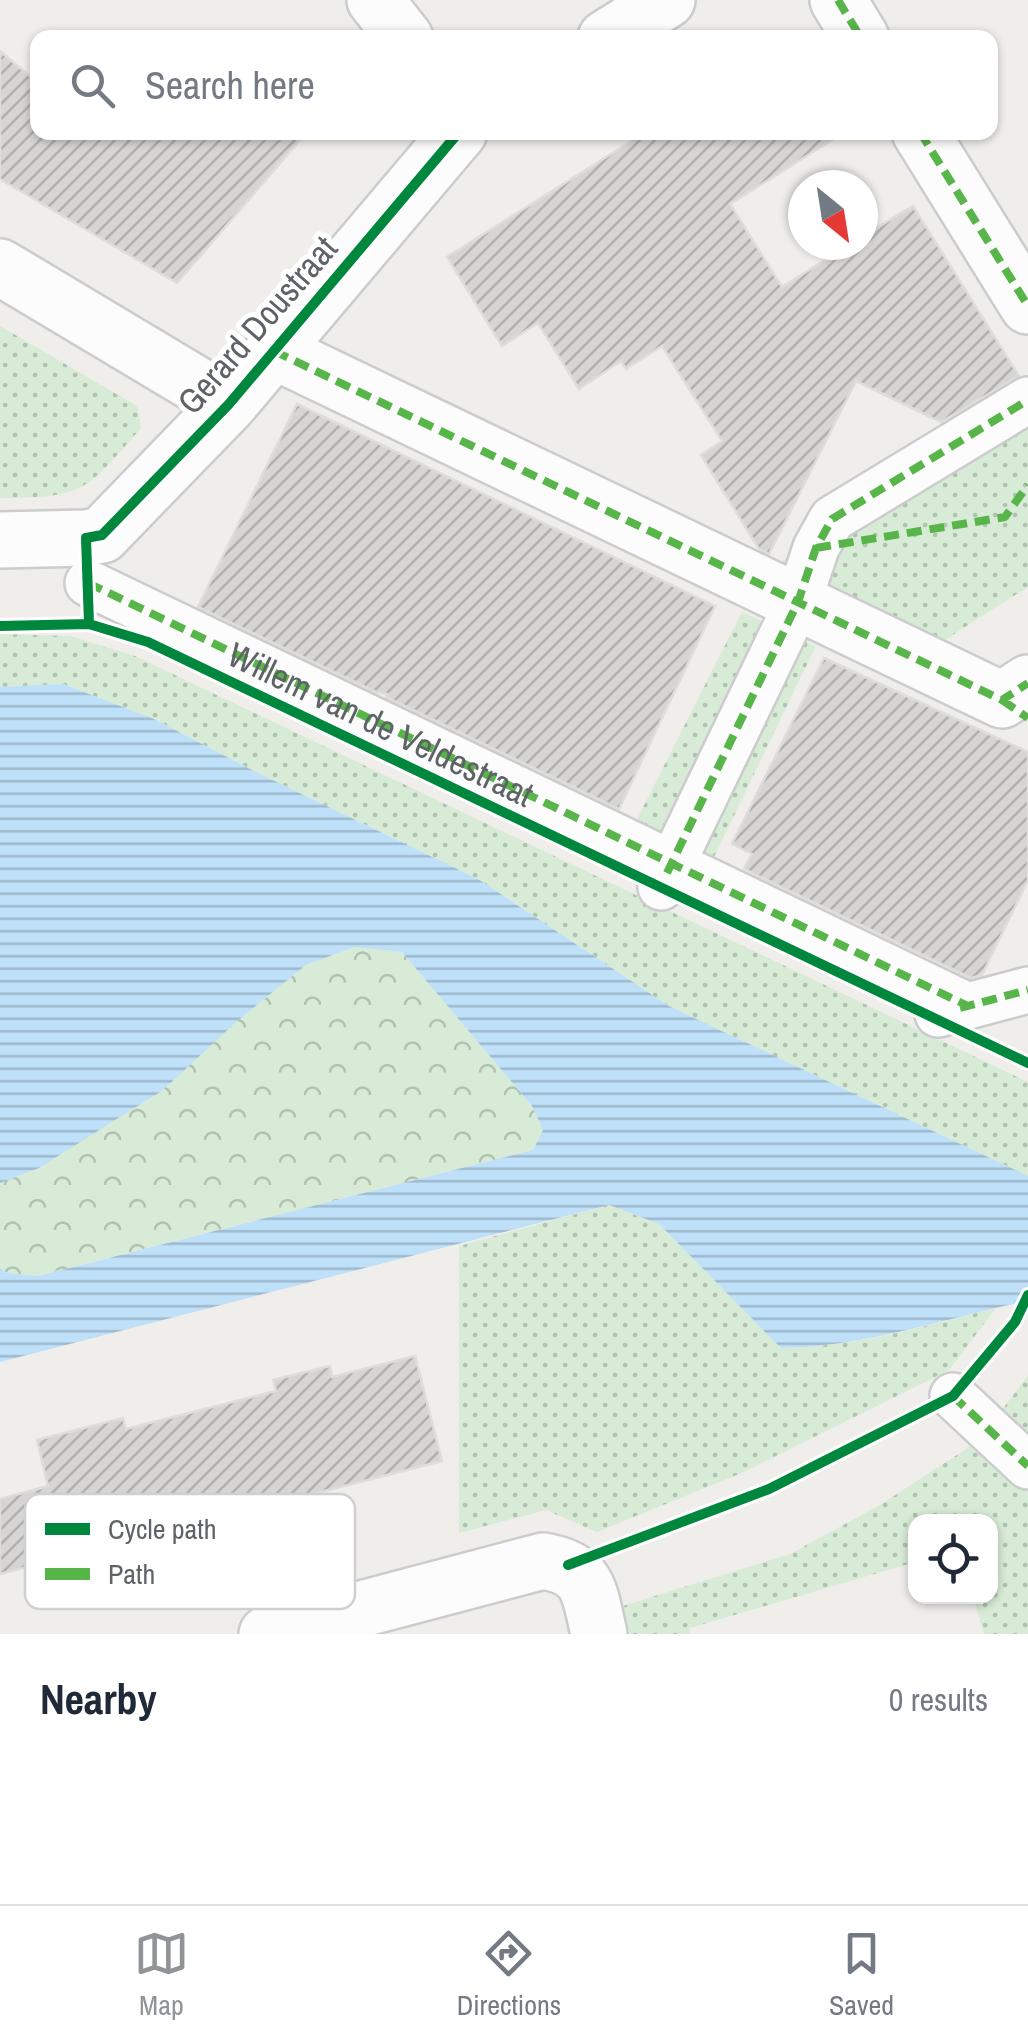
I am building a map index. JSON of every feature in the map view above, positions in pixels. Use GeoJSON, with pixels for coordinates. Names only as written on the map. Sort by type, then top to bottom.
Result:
{"type":"FeatureCollection","features":[{"type":"Feature","properties":{"kind":"street"},"geometry":{"type":"LineString","coordinates":[[375,0],[399,30]]}},
{"type":"Feature","properties":{"kind":"street"},"geometry":{"type":"LineString","coordinates":[[619,30],[666,0]]}},
{"type":"Feature","properties":{"kind":"street"},"geometry":{"type":"LineString","coordinates":[[838,0],[856,30]]}},
{"type":"Feature","properties":{"kind":"street","name":"Gerard Doustraat"},"geometry":{"type":"LineString","coordinates":[[87,561],[102,535],[229,404],[452,140]]}},
{"type":"Feature","properties":{"kind":"street"},"geometry":{"type":"LineString","coordinates":[[925,140],[1028,306]]}},
{"type":"Feature","properties":{"kind":"street"},"geometry":{"type":"LineString","coordinates":[[0,267],[229,404]]}},
{"type":"Feature","properties":{"kind":"street"},"geometry":{"type":"LineString","coordinates":[[274,351],[1002,700],[1028,683]]}},
{"type":"Feature","properties":{"kind":"street"},"geometry":{"type":"LineString","coordinates":[[666,875],[798,602],[816,548],[832,519],[1028,400]]}},
{"type":"Feature","properties":{"kind":"street"},"geometry":{"type":"LineString","coordinates":[[0,540],[87,561]]}},
{"type":"Feature","properties":{"kind":"street","name":"Willem van de Veldestraat"},"geometry":{"type":"LineString","coordinates":[[87,561],[666,875],[950,1011],[1028,990]]}},
{"type":"Feature","properties":{"kind":"street"},"geometry":{"type":"LineString","coordinates":[[954,1396],[1028,1466]]}},
{"type":"Feature","properties":{"kind":"street"},"geometry":{"type":"LineString","coordinates":[[268,1634],[543,1560],[568,1565],[588,1587],[599,1634]]}},
{"type":"Feature","properties":{"kind":"green space"},"geometry":{"type":"Polygon","coordinates":[[[0,326],[137,406],[141,428],[108,465],[82,486],[51,496],[0,498],[0,326]]]}},
{"type":"Feature","properties":{"kind":"green space"},"geometry":{"type":"Polygon","coordinates":[[[1028,414],[1028,587],[940,643],[777,564],[1028,414]]]}},
{"type":"Feature","properties":{"kind":"green space"},"geometry":{"type":"Polygon","coordinates":[[[742,612],[816,646],[711,863],[634,825],[742,612]]]}},
{"type":"Feature","properties":{"kind":"green space"},"geometry":{"type":"Polygon","coordinates":[[[0,634],[70,636],[135,656],[1028,1082],[1028,1176],[669,1006],[478,879],[154,719],[63,684],[0,687],[0,634]]]}},
{"type":"Feature","properties":{"kind":"green space"},"geometry":{"type":"Polygon","coordinates":[[[354,947],[402,952],[532,1106],[543,1130],[533,1150],[37,1276],[0,1269],[0,1183],[39,1168],[236,1022],[306,965],[354,947]]]}},
{"type":"Feature","properties":{"kind":"green space"},"geometry":{"type":"Polygon","coordinates":[[[609,1205],[659,1224],[782,1348],[864,1340],[996,1308],[949,1370],[744,1472],[597,1532],[546,1510],[459,1533],[459,1246],[609,1205]]]}},
{"type":"Feature","properties":{"kind":"green space"},"geometry":{"type":"Polygon","coordinates":[[[1028,1375],[1028,1634],[984,1634],[975,1604],[998,1604],[998,1514],[908,1514],[908,1564],[690,1628],[690,1634],[630,1634],[623,1606],[790,1554],[880,1505],[980,1440],[1028,1375]]]}},
{"type":"Feature","properties":{"kind":"water"},"geometry":{"type":"Polygon","coordinates":[[[63,684],[154,719],[478,879],[669,1006],[1028,1176],[1028,1301],[844,1343],[781,1348],[659,1224],[609,1205],[0,1362],[0,1269],[38,1276],[533,1150],[543,1130],[532,1106],[402,952],[354,947],[306,965],[236,1022],[163,1090],[39,1168],[0,1183],[0,687],[63,684]]]}},
{"type":"Feature","properties":{"kind":"building"},"geometry":{"type":"Polygon","coordinates":[[[0,51],[30,76],[30,140],[300,140],[177,283],[0,179],[0,51]]]}},
{"type":"Feature","properties":{"kind":"building"},"geometry":{"type":"Polygon","coordinates":[[[633,140],[832,140],[730,204],[782,287],[825,260],[878,260],[878,227],[913,206],[1019,376],[941,422],[856,381],[769,554],[759,549],[701,455],[722,441],[662,346],[626,369],[621,361],[579,389],[538,323],[502,346],[447,257],[633,140]]]}},
{"type":"Feature","properties":{"kind":"building"},"geometry":{"type":"Polygon","coordinates":[[[297,404],[715,606],[619,809],[386,697],[387,694],[198,607],[297,404]]]}},
{"type":"Feature","properties":{"kind":"building"},"geometry":{"type":"Polygon","coordinates":[[[824,658],[1028,752],[1028,880],[982,975],[971,978],[744,869],[752,854],[732,844],[824,658]]]}},
{"type":"Feature","properties":{"kind":"building"},"geometry":{"type":"Polygon","coordinates":[[[415,1356],[442,1461],[313,1494],[25,1494],[25,1568],[0,1574],[0,1499],[48,1486],[37,1440],[123,1418],[126,1429],[276,1391],[273,1380],[330,1366],[332,1377],[415,1356]]]}},
{"type":"Feature","properties":{"kind":"marked path"},"geometry":{"type":"LineString","coordinates":[[838,0],[856,30]]}},
{"type":"Feature","properties":{"kind":"marked path"},"geometry":{"type":"LineString","coordinates":[[925,140],[1028,306]]}},
{"type":"Feature","properties":{"kind":"marked path"},"geometry":{"type":"LineString","coordinates":[[274,351],[1002,700],[1028,683]]}},
{"type":"Feature","properties":{"kind":"marked path"},"geometry":{"type":"LineString","coordinates":[[667,873],[798,602],[816,548],[832,519],[1028,400]]}},
{"type":"Feature","properties":{"kind":"marked path"},"geometry":{"type":"LineString","coordinates":[[816,548],[1005,517],[1028,485]]}},
{"type":"Feature","properties":{"kind":"marked path"},"geometry":{"type":"LineString","coordinates":[[88,583],[968,1006]]}},
{"type":"Feature","properties":{"kind":"marked path"},"geometry":{"type":"LineString","coordinates":[[1002,700],[1028,718]]}},
{"type":"Feature","properties":{"kind":"marked path"},"geometry":{"type":"LineString","coordinates":[[960,1008],[1028,990]]}},
{"type":"Feature","properties":{"kind":"marked path"},"geometry":{"type":"LineString","coordinates":[[953,1396],[1028,1466]]}},
{"type":"Feature","properties":{"kind":"cycle path"},"geometry":{"type":"LineString","coordinates":[[89,624],[86,538],[102,535],[229,404],[452,140]]}},
{"type":"Feature","properties":{"kind":"cycle path"},"geometry":{"type":"LineString","coordinates":[[0,626],[89,624],[148,642],[1028,1063]]}},
{"type":"Feature","properties":{"kind":"cycle path"},"geometry":{"type":"LineString","coordinates":[[568,1565],[769,1489],[953,1396],[1015,1322],[1028,1295]]}}]}
